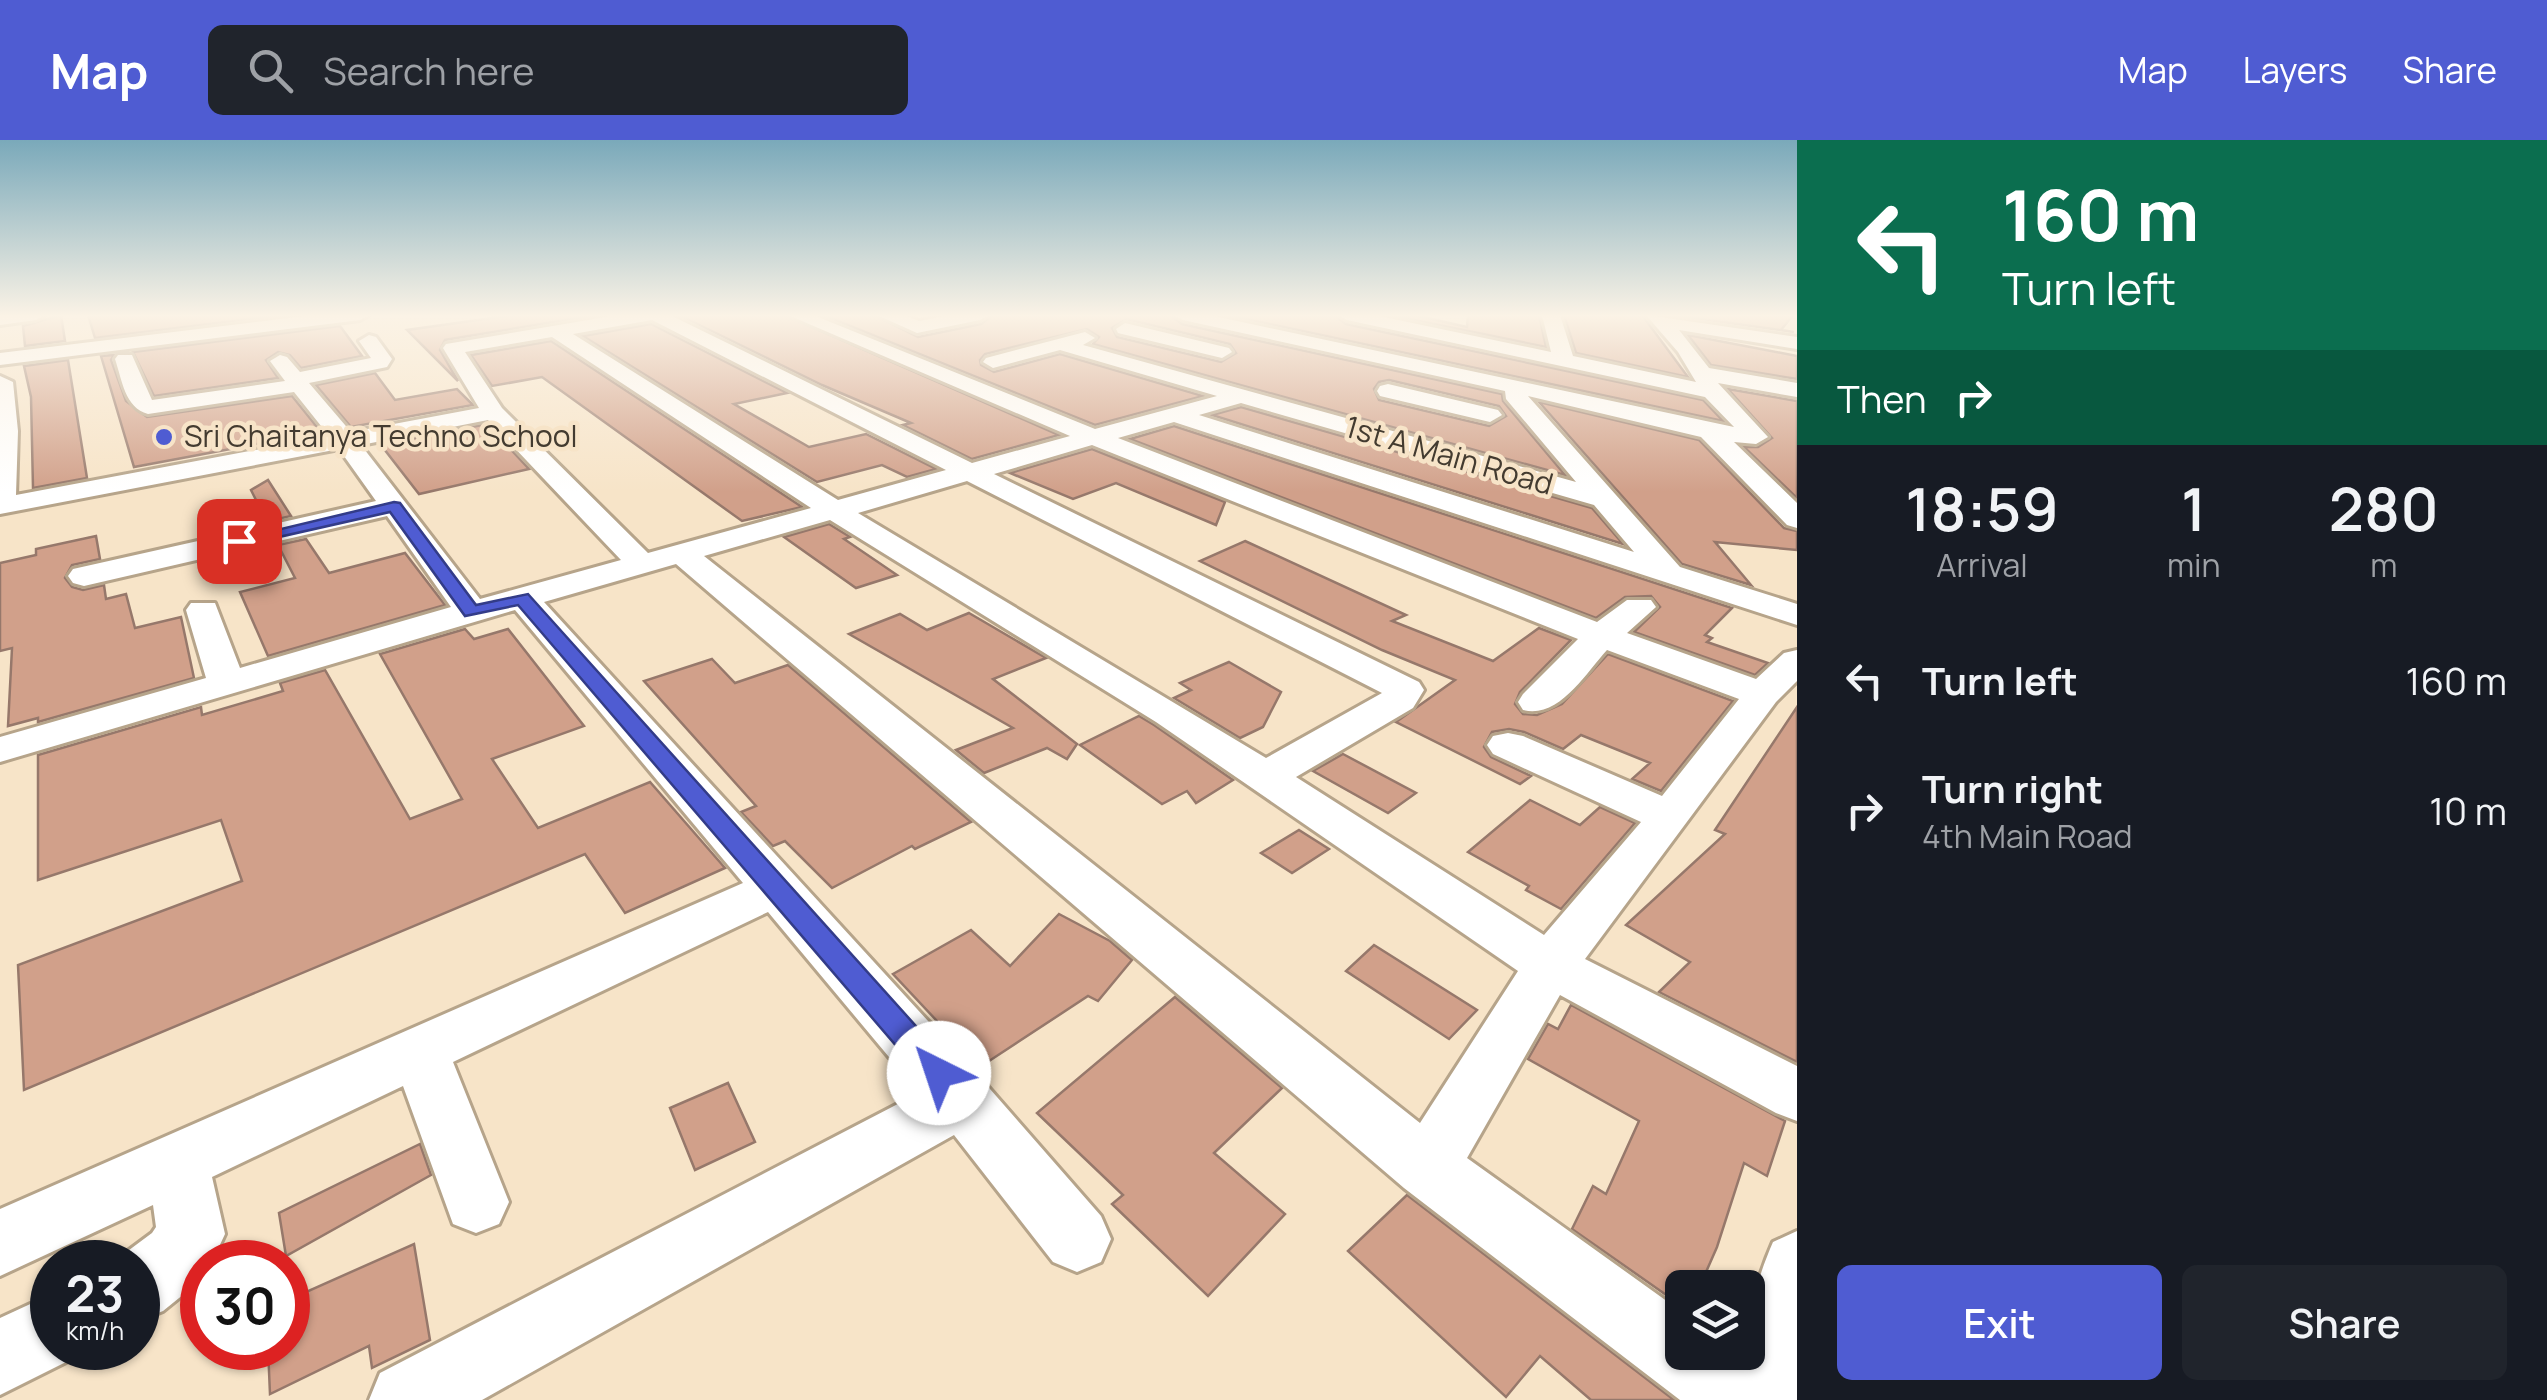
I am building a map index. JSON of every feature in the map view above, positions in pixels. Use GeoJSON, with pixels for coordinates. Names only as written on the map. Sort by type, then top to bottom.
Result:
{"type":"FeatureCollection","features":[{"type":"Feature","properties":{"kind":"street"},"geometry":{"type":"LineString","coordinates":[[3,374],[6,431],[0,506],[493,412]]}},
{"type":"Feature","properties":{"kind":"street"},"geometry":{"type":"LineString","coordinates":[[131,374],[142,404],[148,407],[265,374]]}},
{"type":"Feature","properties":{"kind":"street"},"geometry":{"type":"LineString","coordinates":[[291,374],[394,506],[776,888],[1078,1239]]}},
{"type":"Feature","properties":{"kind":"street"},"geometry":{"type":"LineString","coordinates":[[469,374],[493,412],[662,559],[1427,1168],[1742,1400]]}},
{"type":"Feature","properties":{"kind":"street"},"geometry":{"type":"LineString","coordinates":[[628,374],[833,510],[1170,714],[1550,965],[1797,1095]]}},
{"type":"Feature","properties":{"kind":"street"},"geometry":{"type":"LineString","coordinates":[[768,374],[972,471],[1405,690],[1399,700],[1264,776]]}},
{"type":"Feature","properties":{"kind":"street"},"geometry":{"type":"LineString","coordinates":[[938,374],[1600,636],[1762,694]]}},
{"type":"Feature","properties":{"kind":"street","name":"1st A Main Road"},"geometry":{"type":"LineString","coordinates":[[1164,374],[1608,500]]}},
{"type":"Feature","properties":{"kind":"street"},"geometry":{"type":"LineString","coordinates":[[1264,442],[1325,421],[1367,394],[1411,374]]}},
{"type":"Feature","properties":{"kind":"street"},"geometry":{"type":"LineString","coordinates":[[1442,374],[1516,392],[1683,422],[1710,432],[1797,519]]}},
{"type":"Feature","properties":{"kind":"street"},"geometry":{"type":"LineString","coordinates":[[1623,374],[1713,392]]}},
{"type":"Feature","properties":{"kind":"street"},"geometry":{"type":"LineString","coordinates":[[1536,418],[1756,437],[1701,374]]}},
{"type":"Feature","properties":{"kind":"street"},"geometry":{"type":"LineString","coordinates":[[1705,374],[1797,390]]}},
{"type":"Feature","properties":{"kind":"street"},"geometry":{"type":"LineString","coordinates":[[1434,452],[1490,415],[1516,392]]}},
{"type":"Feature","properties":{"kind":"street"},"geometry":{"type":"LineString","coordinates":[[1516,392],[1668,574]]}},
{"type":"Feature","properties":{"kind":"street"},"geometry":{"type":"LineString","coordinates":[[1367,394],[1490,415]]}},
{"type":"Feature","properties":{"kind":"street"},"geometry":{"type":"LineString","coordinates":[[1367,394],[1366,399],[1444,418]]}},
{"type":"Feature","properties":{"kind":"street"},"geometry":{"type":"LineString","coordinates":[[0,750],[497,605],[1242,396]]}},
{"type":"Feature","properties":{"kind":"street"},"geometry":{"type":"LineString","coordinates":[[1175,414],[1797,615]]}},
{"type":"Feature","properties":{"kind":"street"},"geometry":{"type":"LineString","coordinates":[[140,501],[303,468],[289,450]]}},
{"type":"Feature","properties":{"kind":"street"},"geometry":{"type":"LineString","coordinates":[[84,576],[394,506]]}},
{"type":"Feature","properties":{"kind":"street"},"geometry":{"type":"LineString","coordinates":[[1537,702],[1600,636],[1639,607]]}},
{"type":"Feature","properties":{"kind":"street"},"geometry":{"type":"LineString","coordinates":[[202,610],[227,684]]}},
{"type":"Feature","properties":{"kind":"street"},"geometry":{"type":"LineString","coordinates":[[1427,1168],[1550,965],[1670,817],[1762,694],[1797,661]]}},
{"type":"Feature","properties":{"kind":"street"},"geometry":{"type":"LineString","coordinates":[[1508,745],[1670,817]]}},
{"type":"Feature","properties":{"kind":"street"},"geometry":{"type":"LineString","coordinates":[[0,1242],[776,888]]}},
{"type":"Feature","properties":{"kind":"street"},"geometry":{"type":"LineString","coordinates":[[420,1051],[476,1202]]}},
{"type":"Feature","properties":{"kind":"street"},"geometry":{"type":"LineString","coordinates":[[406,1400],[962,1100]]}},
{"type":"Feature","properties":{"kind":"street"},"geometry":{"type":"LineString","coordinates":[[160,1270],[176,1258],[191,1234],[177,1161]]}},
{"type":"Feature","properties":{"kind":"street"},"geometry":{"type":"LineString","coordinates":[[1759,1400],[1797,1266]]}},
{"type":"Feature","properties":{"kind":"street"},"geometry":{"type":"LineString","coordinates":[[0,1358],[30,1342]]}},
{"type":"Feature","properties":{"kind":"building"},"geometry":{"type":"Polygon","coordinates":[[[26,374],[70,374],[87,478],[33,488],[31,397],[26,374]]]}},
{"type":"Feature","properties":{"kind":"building"},"geometry":{"type":"Polygon","coordinates":[[[106,374],[116,374],[126,401],[147,417],[292,396],[321,432],[134,467],[106,374]]]}},
{"type":"Feature","properties":{"kind":"building"},"geometry":{"type":"Polygon","coordinates":[[[143,374],[275,374],[278,378],[154,396],[143,374]]]}},
{"type":"Feature","properties":{"kind":"building"},"geometry":{"type":"Polygon","coordinates":[[[376,374],[395,400],[457,389],[473,405],[351,427],[316,385],[376,374]]]}},
{"type":"Feature","properties":{"kind":"building"},"geometry":{"type":"Polygon","coordinates":[[[484,374],[601,374],[802,507],[742,521],[542,377],[492,386],[484,374]]]}},
{"type":"Feature","properties":{"kind":"building"},"geometry":{"type":"Polygon","coordinates":[[[644,374],[749,374],[787,393],[734,404],[809,447],[866,434],[936,469],[907,477],[882,465],[817,482],[644,374]]]}},
{"type":"Feature","properties":{"kind":"building"},"geometry":{"type":"Polygon","coordinates":[[[799,374],[919,374],[1059,435],[972,459],[903,425],[911,423],[799,374]]]}},
{"type":"Feature","properties":{"kind":"building"},"geometry":{"type":"Polygon","coordinates":[[[968,374],[1127,374],[1203,396],[1095,425],[968,374]]]}},
{"type":"Feature","properties":{"kind":"building"},"geometry":{"type":"Polygon","coordinates":[[[1200,374],[1410,374],[1502,394],[1503,401],[1565,475],[1200,374]],[[1389,380],[1379,382],[1374,389],[1379,400],[1489,426],[1506,416],[1499,406],[1389,380]]]}},
{"type":"Feature","properties":{"kind":"building"},"geometry":{"type":"Polygon","coordinates":[[[1503,374],[1580,374],[1703,400],[1723,421],[1503,374]]]}},
{"type":"Feature","properties":{"kind":"building"},"geometry":{"type":"Polygon","coordinates":[[[1765,374],[1797,374],[1797,379],[1765,374]]]}},
{"type":"Feature","properties":{"kind":"building"},"geometry":{"type":"Polygon","coordinates":[[[1728,389],[1797,401],[1797,498],[1744,447],[1758,447],[1772,438],[1728,389]]]}},
{"type":"Feature","properties":{"kind":"building"},"geometry":{"type":"Polygon","coordinates":[[[1539,402],[1699,440],[1784,528],[1797,531],[1797,550],[1715,542],[1751,585],[1682,564],[1539,402]]]}},
{"type":"Feature","properties":{"kind":"building"},"geometry":{"type":"Polygon","coordinates":[[[1241,407],[1592,508],[1623,544],[1212,415],[1241,407]]]}},
{"type":"Feature","properties":{"kind":"building"},"geometry":{"type":"Polygon","coordinates":[[[487,424],[529,469],[419,494],[381,445],[487,424]]]}},
{"type":"Feature","properties":{"kind":"building"},"geometry":{"type":"Polygon","coordinates":[[[1174,426],[1732,608],[1705,635],[1712,638],[1707,642],[1768,663],[1755,675],[1634,632],[1660,607],[1651,596],[1625,597],[1596,618],[1130,439],[1174,426]]]}},
{"type":"Feature","properties":{"kind":"building"},"geometry":{"type":"Polygon","coordinates":[[[1092,449],[1225,502],[1216,525],[1116,483],[1073,499],[1010,473],[1092,449]]]}},
{"type":"Feature","properties":{"kind":"building"},"geometry":{"type":"Polygon","coordinates":[[[268,480],[291,516],[256,524],[249,503],[257,502],[251,490],[268,480]]]}},
{"type":"Feature","properties":{"kind":"building"},"geometry":{"type":"Polygon","coordinates":[[[829,524],[897,575],[856,588],[784,537],[829,524]]]}},
{"type":"Feature","properties":{"kind":"building"},"geometry":{"type":"Polygon","coordinates":[[[96,536],[100,559],[72,565],[65,578],[72,587],[83,590],[104,585],[106,599],[126,594],[135,628],[181,617],[194,678],[38,722],[38,718],[8,726],[12,648],[0,651],[0,563],[36,555],[36,549],[96,536]]]}},
{"type":"Feature","properties":{"kind":"building"},"geometry":{"type":"Polygon","coordinates":[[[306,539],[329,573],[405,553],[445,605],[268,656],[240,592],[295,578],[278,545],[306,539]]]}},
{"type":"Feature","properties":{"kind":"building"},"geometry":{"type":"Polygon","coordinates":[[[1245,541],[1406,615],[1392,621],[1493,661],[1539,628],[1571,640],[1520,692],[1515,704],[1523,714],[1537,715],[1562,704],[1608,654],[1733,701],[1661,791],[1632,779],[1650,763],[1581,735],[1563,749],[1524,732],[1492,732],[1484,747],[1491,757],[1531,776],[1520,784],[1396,722],[1455,680],[1382,650],[1200,561],[1245,541]]]}},
{"type":"Feature","properties":{"kind":"building"},"geometry":{"type":"Polygon","coordinates":[[[969,613],[1046,658],[993,679],[1077,744],[1067,759],[1047,748],[984,773],[956,750],[1013,728],[849,634],[900,614],[927,630],[969,613]]]}},
{"type":"Feature","properties":{"kind":"building"},"geometry":{"type":"Polygon","coordinates":[[[465,629],[474,639],[508,629],[584,726],[492,759],[538,828],[650,782],[725,868],[625,913],[585,854],[24,1090],[18,965],[242,881],[221,820],[38,880],[38,755],[201,707],[202,715],[283,691],[280,683],[325,670],[410,819],[462,799],[380,654],[465,629]]]}},
{"type":"Feature","properties":{"kind":"building"},"geometry":{"type":"Polygon","coordinates":[[[712,659],[735,683],[788,665],[971,822],[915,849],[912,846],[832,888],[785,841],[773,846],[741,812],[756,806],[644,681],[712,659]]]}},
{"type":"Feature","properties":{"kind":"building"},"geometry":{"type":"Polygon","coordinates":[[[1229,662],[1281,692],[1263,727],[1240,738],[1174,698],[1191,690],[1180,683],[1229,662]]]}},
{"type":"Feature","properties":{"kind":"building"},"geometry":{"type":"Polygon","coordinates":[[[1797,707],[1797,1062],[1659,992],[1690,962],[1626,925],[1725,834],[1715,830],[1797,707]]]}},
{"type":"Feature","properties":{"kind":"building"},"geometry":{"type":"Polygon","coordinates":[[[1139,716],[1233,780],[1196,803],[1187,791],[1162,804],[1080,745],[1139,716]]]}},
{"type":"Feature","properties":{"kind":"building"},"geometry":{"type":"Polygon","coordinates":[[[1343,754],[1416,793],[1388,813],[1313,771],[1343,754]]]}},
{"type":"Feature","properties":{"kind":"building"},"geometry":{"type":"Polygon","coordinates":[[[1530,800],[1580,825],[1600,807],[1635,823],[1561,909],[1468,852],[1530,800]]]}},
{"type":"Feature","properties":{"kind":"building"},"geometry":{"type":"Polygon","coordinates":[[[1299,830],[1329,849],[1292,873],[1261,853],[1299,830]]]}},
{"type":"Feature","properties":{"kind":"building"},"geometry":{"type":"Polygon","coordinates":[[[1059,914],[1110,941],[1132,960],[1098,1001],[1088,996],[980,1067],[893,974],[971,930],[1010,966],[1059,914]]]}},
{"type":"Feature","properties":{"kind":"building"},"geometry":{"type":"Polygon","coordinates":[[[1374,945],[1477,1010],[1449,1039],[1346,971],[1374,945]]]}},
{"type":"Feature","properties":{"kind":"building"},"geometry":{"type":"Polygon","coordinates":[[[1175,997],[1282,1088],[1214,1153],[1285,1214],[1208,1296],[1112,1204],[1123,1195],[1037,1113],[1175,997]]]}},
{"type":"Feature","properties":{"kind":"building"},"geometry":{"type":"Polygon","coordinates":[[[1571,1005],[1785,1121],[1767,1176],[1744,1163],[1707,1270],[1665,1270],[1665,1294],[1572,1229],[1593,1186],[1606,1194],[1639,1121],[1528,1059],[1548,1024],[1558,1029],[1571,1005]]]}},
{"type":"Feature","properties":{"kind":"building"},"geometry":{"type":"Polygon","coordinates":[[[728,1083],[755,1142],[695,1170],[670,1108],[728,1083]]]}},
{"type":"Feature","properties":{"kind":"building"},"geometry":{"type":"Polygon","coordinates":[[[420,1144],[431,1175],[310,1243],[283,1240],[279,1213],[420,1144]]]}},
{"type":"Feature","properties":{"kind":"building"},"geometry":{"type":"Polygon","coordinates":[[[1407,1195],[1674,1400],[1591,1400],[1540,1356],[1506,1397],[1348,1251],[1407,1195]]]}},
{"type":"Feature","properties":{"kind":"building"},"geometry":{"type":"Polygon","coordinates":[[[414,1244],[430,1340],[372,1368],[369,1346],[270,1394],[269,1370],[310,1370],[310,1290],[414,1244]]]}},
{"type":"Feature","properties":{"kind":"place","name":"Sri Chaitanya Techno School"},"geometry":{"type":"Point","coordinates":[164,437]}},
{"type":"Feature","properties":{"kind":"route"},"geometry":{"type":"LineString","coordinates":[[239,541],[394,506],[472,612],[522,598],[939,1073]]}}]}
